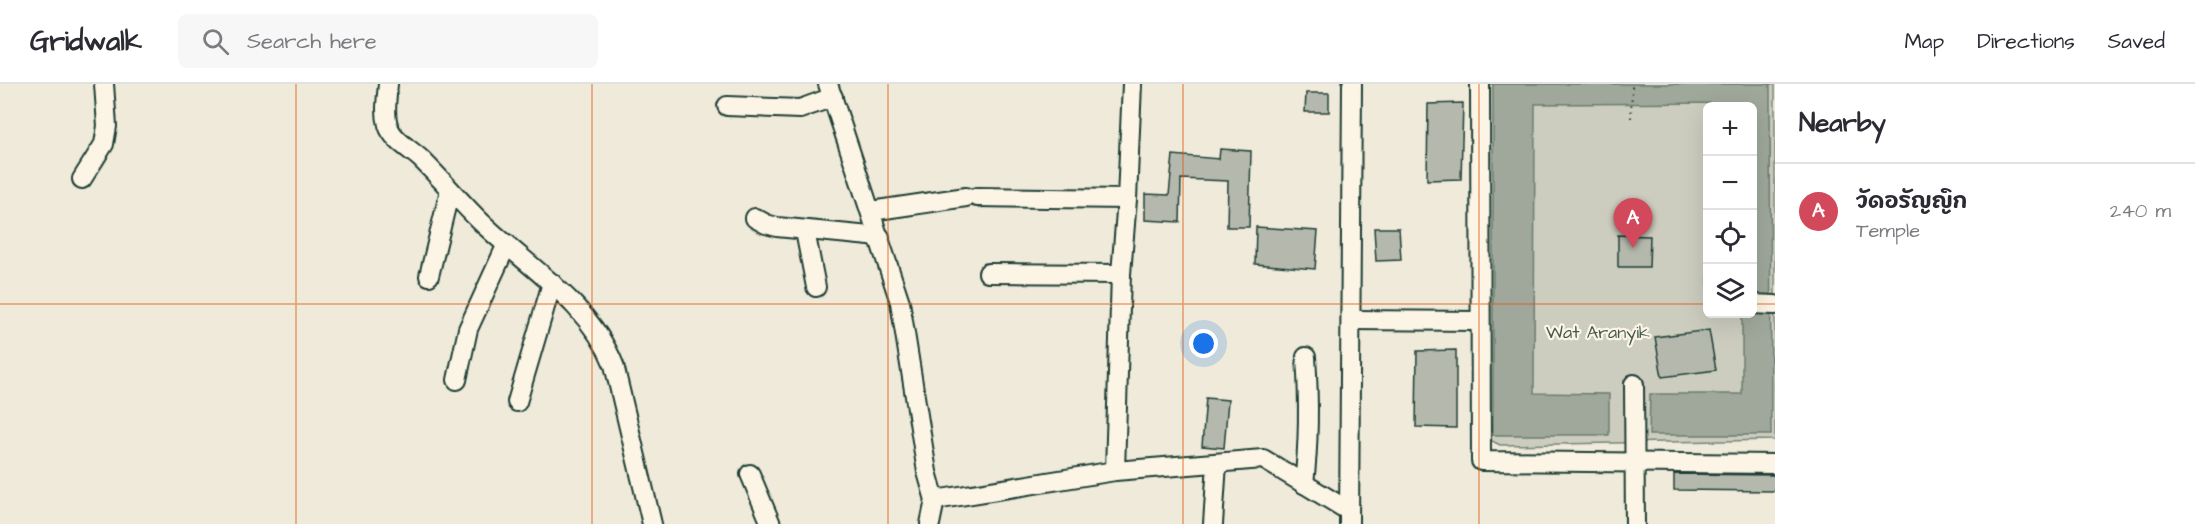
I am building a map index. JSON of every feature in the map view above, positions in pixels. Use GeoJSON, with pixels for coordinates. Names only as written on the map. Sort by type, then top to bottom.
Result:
{"type":"FeatureCollection","features":[{"type":"Feature","properties":{"kind":"street"},"geometry":{"type":"LineString","coordinates":[[82,179],[104,144],[107,126],[104,84]]}},
{"type":"Feature","properties":{"kind":"street"},"geometry":{"type":"LineString","coordinates":[[388,84],[386,115],[388,127],[394,136],[421,159],[480,220],[552,283],[592,324],[607,345],[614,365],[652,524]]}},
{"type":"Feature","properties":{"kind":"street"},"geometry":{"type":"LineString","coordinates":[[1115,471],[1121,274],[1128,199],[1132,84]]}},
{"type":"Feature","properties":{"kind":"street"},"geometry":{"type":"LineString","coordinates":[[1349,517],[1352,84]]}},
{"type":"Feature","properties":{"kind":"street"},"geometry":{"type":"LineString","coordinates":[[1480,84],[1481,461],[1775,464]]}},
{"type":"Feature","properties":{"kind":"street"},"geometry":{"type":"LineString","coordinates":[[727,106],[800,109],[830,91],[900,302],[927,472],[935,500],[930,524]]}},
{"type":"Feature","properties":{"kind":"street"},"geometry":{"type":"LineString","coordinates":[[429,276],[450,190]]}},
{"type":"Feature","properties":{"kind":"street"},"geometry":{"type":"LineString","coordinates":[[871,211],[972,197],[1128,199]]}},
{"type":"Feature","properties":{"kind":"street"},"geometry":{"type":"LineString","coordinates":[[755,218],[766,224],[805,231],[879,237]]}},
{"type":"Feature","properties":{"kind":"street"},"geometry":{"type":"LineString","coordinates":[[805,231],[816,287]]}},
{"type":"Feature","properties":{"kind":"street"},"geometry":{"type":"LineString","coordinates":[[457,380],[468,329],[507,244]]}},
{"type":"Feature","properties":{"kind":"street"},"geometry":{"type":"LineString","coordinates":[[988,273],[1121,274]]}},
{"type":"Feature","properties":{"kind":"street"},"geometry":{"type":"LineString","coordinates":[[517,402],[552,283]]}},
{"type":"Feature","properties":{"kind":"street"},"geometry":{"type":"LineString","coordinates":[[1757,304],[1775,304]]}},
{"type":"Feature","properties":{"kind":"street"},"geometry":{"type":"LineString","coordinates":[[1351,320],[1479,321]]}},
{"type":"Feature","properties":{"kind":"street"},"geometry":{"type":"LineString","coordinates":[[1304,484],[1308,453],[1309,408],[1306,357]]}},
{"type":"Feature","properties":{"kind":"street"},"geometry":{"type":"LineString","coordinates":[[1634,384],[1635,524]]}},
{"type":"Feature","properties":{"kind":"street"},"geometry":{"type":"LineString","coordinates":[[935,500],[1115,471],[1263,459],[1304,484],[1349,517]]}},
{"type":"Feature","properties":{"kind":"street"},"geometry":{"type":"LineString","coordinates":[[1213,524],[1217,463]]}},
{"type":"Feature","properties":{"kind":"street"},"geometry":{"type":"LineString","coordinates":[[750,474],[771,524]]}},
{"type":"Feature","properties":{"kind":"path"},"geometry":{"type":"LineString","coordinates":[[1631,118],[1632,84]]}},
{"type":"Feature","properties":{"kind":"green space","name":"Wat Aranyik"},"geometry":{"type":"Polygon","coordinates":[[[1487,84],[1775,84],[1775,440],[1500,445],[1492,441],[1487,430],[1487,84]]]}},
{"type":"Feature","properties":{"kind":"shaded area"},"geometry":{"type":"Polygon","coordinates":[[[1493,84],[1770,84],[1771,435],[1649,435],[1650,394],[1742,394],[1742,318],[1757,318],[1757,102],[1703,102],[1535,104],[1534,393],[1609,394],[1609,435],[1493,435],[1493,84]]]}},
{"type":"Feature","properties":{"kind":"building"},"geometry":{"type":"Polygon","coordinates":[[[1306,93],[1329,93],[1329,112],[1305,112],[1306,93]]]}},
{"type":"Feature","properties":{"kind":"building"},"geometry":{"type":"Polygon","coordinates":[[[1463,103],[1461,179],[1427,180],[1428,104],[1463,103]]]}},
{"type":"Feature","properties":{"kind":"building"},"geometry":{"type":"Polygon","coordinates":[[[1220,149],[1251,151],[1249,227],[1227,227],[1228,181],[1181,179],[1180,222],[1145,220],[1145,194],[1169,195],[1173,155],[1219,159],[1220,149]]]}},
{"type":"Feature","properties":{"kind":"building"},"geometry":{"type":"Polygon","coordinates":[[[1256,227],[1318,231],[1315,269],[1255,264],[1256,227]]]}},
{"type":"Feature","properties":{"kind":"building"},"geometry":{"type":"Polygon","coordinates":[[[1374,228],[1399,228],[1401,260],[1376,261],[1374,228]]]}},
{"type":"Feature","properties":{"kind":"building"},"geometry":{"type":"Polygon","coordinates":[[[1618,235],[1650,236],[1649,267],[1618,267],[1618,235]]]}},
{"type":"Feature","properties":{"kind":"building"},"geometry":{"type":"Polygon","coordinates":[[[1709,330],[1716,370],[1662,377],[1655,337],[1709,330]]]}},
{"type":"Feature","properties":{"kind":"building"},"geometry":{"type":"Polygon","coordinates":[[[1456,350],[1456,428],[1416,427],[1417,351],[1456,350]]]}},
{"type":"Feature","properties":{"kind":"building"},"geometry":{"type":"Polygon","coordinates":[[[1206,398],[1228,400],[1224,448],[1202,446],[1206,398]]]}},
{"type":"Feature","properties":{"kind":"building"},"geometry":{"type":"Polygon","coordinates":[[[1674,474],[1775,475],[1775,491],[1674,490],[1674,474]]]}},
{"type":"Feature","properties":{"kind":"place","name":"วัดอรัญญิก"},"geometry":{"type":"Point","coordinates":[1633,248]}}]}
